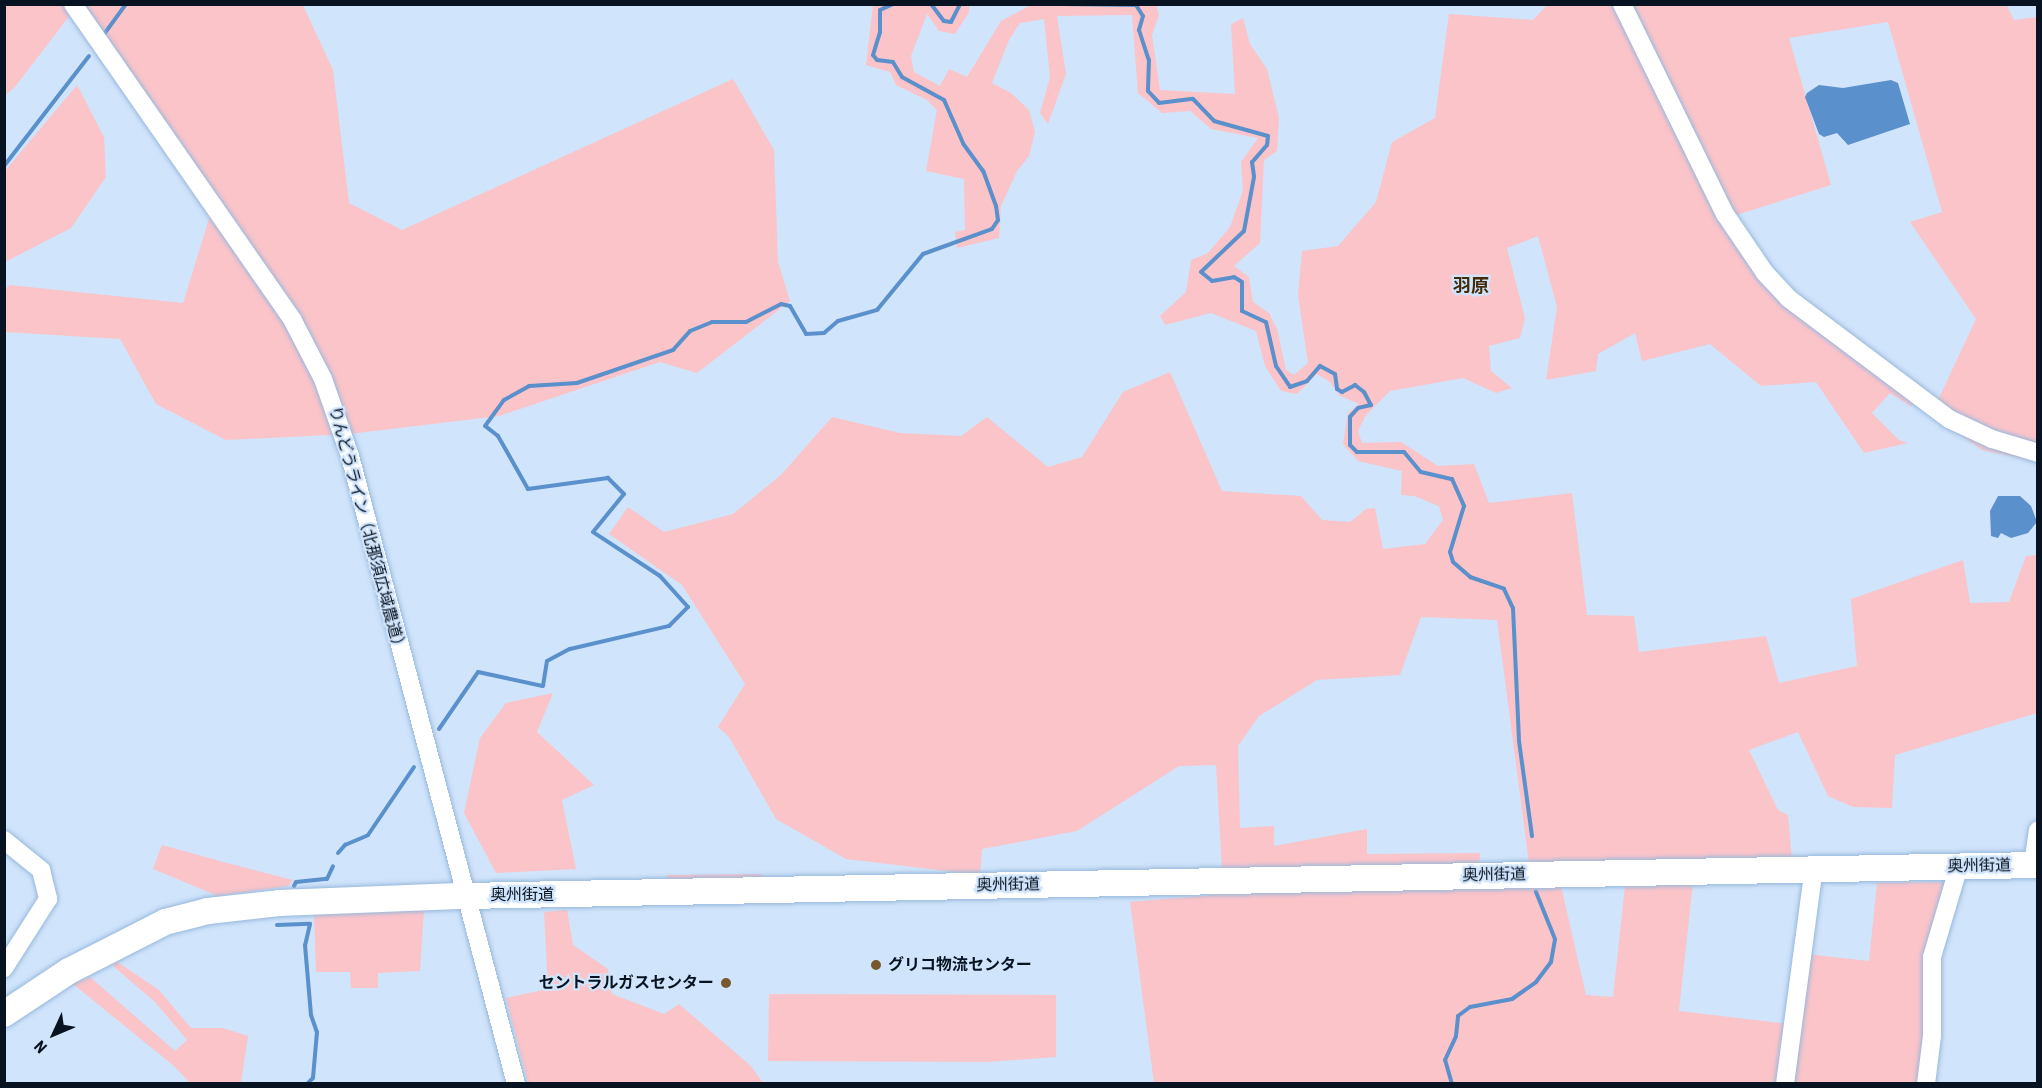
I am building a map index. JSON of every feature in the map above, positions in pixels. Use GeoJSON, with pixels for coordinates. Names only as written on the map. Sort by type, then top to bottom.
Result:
{"type":"FeatureCollection","features":[{"type":"Feature","properties":{"kind":"highway","name":"奥州街道"},"geometry":{"type":"LineString","coordinates":[[4,1014],[126,939],[165,922],[208,910],[279,903],[465,896],[2035,865]]}},
{"type":"Feature","properties":{"kind":"street","name":"りんどうライン（北那須広域農道）"},"geometry":{"type":"LineString","coordinates":[[73,4],[292,319],[323,379],[350,456],[516,1083]]}},
{"type":"Feature","properties":{"kind":"street"},"geometry":{"type":"LineString","coordinates":[[1622,4],[1725,214],[1765,273],[1788,298],[1949,419],[1984,436],[2037,453]]}},
{"type":"Feature","properties":{"kind":"street"},"geometry":{"type":"LineString","coordinates":[[2035,865],[2037,830]]}},
{"type":"Feature","properties":{"kind":"street"},"geometry":{"type":"LineString","coordinates":[[4,840],[41,870],[48,899],[4,968]]}},
{"type":"Feature","properties":{"kind":"street"},"geometry":{"type":"LineString","coordinates":[[1926,1083],[1933,1018],[1932,957],[1959,866]]}},
{"type":"Feature","properties":{"kind":"street"},"geometry":{"type":"LineString","coordinates":[[1785,1083],[1814,868]]}},
{"type":"Feature","properties":{"kind":"shaded area"},"geometry":{"type":"Polygon","coordinates":[[[1156,4],[1159,15],[1152,35],[1160,90],[1235,94],[1231,24],[1243,18],[1250,44],[1267,69],[1279,118],[1277,151],[1264,160],[1260,243],[1234,266],[1249,277],[1253,302],[1269,313],[1277,329],[1286,370],[1294,375],[1308,363],[1298,295],[1302,251],[1338,246],[1376,202],[1392,142],[1435,118],[1449,14],[1533,20],[1548,4],[2006,4],[2014,20],[2037,17],[2037,462],[1982,450],[1931,415],[1976,319],[1910,222],[1942,212],[1888,22],[1789,38],[1831,185],[1733,216],[1739,246],[1915,399],[1912,407],[1890,393],[1872,413],[1899,440],[1908,443],[1864,453],[1816,382],[1761,386],[1710,344],[1642,361],[1635,333],[1598,354],[1596,371],[1546,380],[1557,307],[1538,236],[1507,248],[1525,318],[1520,338],[1489,346],[1491,371],[1512,388],[1496,393],[1463,378],[1390,391],[1366,415],[1358,431],[1362,443],[1401,442],[1438,466],[1474,464],[1489,503],[1572,493],[1587,615],[1634,616],[1639,652],[1766,636],[1779,683],[1857,666],[1851,599],[1963,560],[1970,603],[2009,602],[2026,556],[2037,555],[2037,713],[1895,755],[1892,808],[1853,807],[1828,796],[1798,732],[1749,750],[1778,810],[1788,815],[1792,861],[1529,863],[1497,620],[1421,617],[1400,675],[1317,680],[1259,716],[1238,746],[1240,828],[1274,826],[1274,846],[1367,829],[1367,854],[1480,853],[1479,868],[1222,869],[1216,765],[1179,766],[1077,831],[982,849],[980,875],[846,859],[776,819],[729,737],[718,727],[745,684],[682,585],[609,534],[628,507],[664,532],[733,514],[781,475],[832,417],[900,433],[961,436],[987,417],[1048,467],[1082,457],[1123,392],[1170,372],[1222,491],[1301,496],[1322,520],[1350,522],[1366,509],[1375,508],[1383,549],[1425,544],[1443,520],[1439,506],[1414,496],[1401,495],[1402,471],[1358,461],[1343,444],[1348,413],[1359,404],[1340,396],[1330,382],[1317,374],[1297,394],[1281,391],[1265,366],[1256,331],[1211,313],[1165,325],[1160,316],[1186,292],[1191,260],[1208,253],[1230,227],[1243,191],[1241,162],[1258,138],[1211,129],[1190,111],[1162,113],[1138,93],[1132,15],[1057,16],[1066,74],[1048,124],[1040,113],[1050,77],[1044,19],[1020,23],[1009,40],[992,83],[1011,93],[1029,110],[1035,132],[1029,156],[1017,171],[1001,206],[999,238],[957,248],[955,232],[965,230],[964,179],[926,171],[937,110],[927,100],[896,85],[890,72],[866,65],[873,5],[969,5],[969,12],[955,34],[939,31],[927,14],[911,56],[914,72],[940,86],[949,69],[967,77],[1001,21],[1031,5],[1156,4]]]}},
{"type":"Feature","properties":{"kind":"shaded area"},"geometry":{"type":"Polygon","coordinates":[[[5,5],[303,5],[333,70],[349,203],[402,230],[733,79],[774,150],[778,262],[790,301],[697,373],[660,362],[499,416],[349,434],[226,440],[156,404],[120,339],[5,332],[5,289],[10,285],[183,303],[215,200],[71,14],[14,88],[5,95],[5,5]]]}},
{"type":"Feature","properties":{"kind":"shaded area"},"geometry":{"type":"Polygon","coordinates":[[[77,85],[104,137],[106,177],[71,228],[5,262],[5,171],[77,85]]]}},
{"type":"Feature","properties":{"kind":"shaded area"},"geometry":{"type":"Polygon","coordinates":[[[553,693],[537,732],[594,785],[562,800],[576,869],[496,873],[464,813],[480,738],[506,703],[553,693]]]}},
{"type":"Feature","properties":{"kind":"shaded area"},"geometry":{"type":"Polygon","coordinates":[[[162,845],[293,880],[288,886],[218,896],[153,869],[162,845]]]}},
{"type":"Feature","properties":{"kind":"shaded area"},"geometry":{"type":"Polygon","coordinates":[[[762,874],[763,880],[668,882],[667,875],[762,874]]]}},
{"type":"Feature","properties":{"kind":"shaded area"},"geometry":{"type":"Polygon","coordinates":[[[1693,882],[1679,1011],[1797,1025],[1807,954],[1869,961],[1877,883],[1946,882],[1934,1083],[1154,1083],[1130,902],[1225,894],[1482,884],[1561,886],[1586,995],[1613,997],[1625,886],[1693,882]]]}},
{"type":"Feature","properties":{"kind":"shaded area"},"geometry":{"type":"Polygon","coordinates":[[[424,910],[420,971],[378,973],[378,988],[351,988],[350,972],[316,972],[314,914],[424,910]]]}},
{"type":"Feature","properties":{"kind":"shaded area"},"geometry":{"type":"Polygon","coordinates":[[[567,910],[573,945],[608,969],[612,994],[664,1014],[679,1004],[751,1066],[763,1083],[528,1083],[506,998],[548,989],[544,912],[567,910]]]}},
{"type":"Feature","properties":{"kind":"shaded area"},"geometry":{"type":"Polygon","coordinates":[[[116,961],[159,990],[191,1028],[223,1028],[248,1036],[241,1083],[190,1083],[174,1066],[73,984],[90,977],[175,1051],[187,1040],[155,1002],[113,966],[116,961]]]}},
{"type":"Feature","properties":{"kind":"shaded area"},"geometry":{"type":"Polygon","coordinates":[[[769,994],[1056,995],[1056,1057],[987,1062],[768,1061],[769,994]]]}},
{"type":"Feature","properties":{"kind":"water"},"geometry":{"type":"Polygon","coordinates":[[[1891,80],[1898,83],[1910,124],[1848,145],[1837,133],[1824,137],[1819,134],[1805,97],[1807,93],[1819,85],[1843,88],[1891,80]]]}},
{"type":"Feature","properties":{"kind":"water"},"geometry":{"type":"Polygon","coordinates":[[[1998,496],[2020,496],[2031,506],[2037,522],[2028,533],[2011,538],[2001,533],[1998,538],[1991,536],[1990,511],[1998,496]]]}},
{"type":"Feature","properties":{"kind":"waterway"},"geometry":{"type":"LineString","coordinates":[[102,37],[126,4]]}},
{"type":"Feature","properties":{"kind":"waterway"},"geometry":{"type":"LineString","coordinates":[[439,729],[478,672],[543,686],[547,661],[570,649],[669,626],[688,607],[660,576],[593,532],[624,494],[608,478],[528,489],[498,436],[485,426],[504,400],[529,386],[577,383],[673,350],[690,331],[712,322],[746,322],[781,304],[790,306],[806,334],[824,333],[838,321],[877,310],[923,254],[992,229],[998,220],[996,206],[983,171],[963,143],[944,100],[902,77],[893,62],[877,60],[873,55],[880,32],[880,10],[893,4]]}},
{"type":"Feature","properties":{"kind":"waterway"},"geometry":{"type":"LineString","coordinates":[[931,4],[944,21],[951,22],[960,4]]}},
{"type":"Feature","properties":{"kind":"waterway"},"geometry":{"type":"LineString","coordinates":[[1064,4],[1136,5],[1143,16],[1139,30],[1149,60],[1148,91],[1159,103],[1193,99],[1214,121],[1268,136],[1267,145],[1252,162],[1254,177],[1244,231],[1201,272],[1212,281],[1234,277],[1242,282],[1242,311],[1266,322],[1276,366],[1290,387],[1307,381],[1320,366],[1335,374],[1337,389],[1342,392],[1355,385],[1364,392],[1371,405],[1358,408],[1350,417],[1350,445],[1357,452],[1404,452],[1421,472],[1452,479],[1464,506],[1450,552],[1453,562],[1470,577],[1504,589],[1513,608],[1519,741],[1532,836]]}},
{"type":"Feature","properties":{"kind":"waterway"},"geometry":{"type":"LineString","coordinates":[[4,166],[89,56]]}},
{"type":"Feature","properties":{"kind":"waterway"},"geometry":{"type":"LineString","coordinates":[[338,853],[345,845],[368,835],[414,767]]}},
{"type":"Feature","properties":{"kind":"waterway"},"geometry":{"type":"LineString","coordinates":[[294,886],[296,882],[327,879],[333,866]]}},
{"type":"Feature","properties":{"kind":"waterway"},"geometry":{"type":"LineString","coordinates":[[1452,1084],[1445,1060],[1456,1036],[1458,1016],[1470,1007],[1512,999],[1536,982],[1551,962],[1555,939],[1536,892]]}},
{"type":"Feature","properties":{"kind":"waterway"},"geometry":{"type":"LineString","coordinates":[[277,925],[310,924],[305,945],[311,1015],[317,1032],[313,1078],[307,1084]]}},
{"type":"Feature","properties":{"kind":"place","name":"グリコ物流センター"},"geometry":{"type":"Point","coordinates":[876,965]}},
{"type":"Feature","properties":{"kind":"place","name":"セントラルガスセンター"},"geometry":{"type":"Point","coordinates":[726,983]}},
{"type":"Feature","properties":{"kind":"district","name":"羽原"},"geometry":{"type":"Point","coordinates":[1471,286]}}]}
